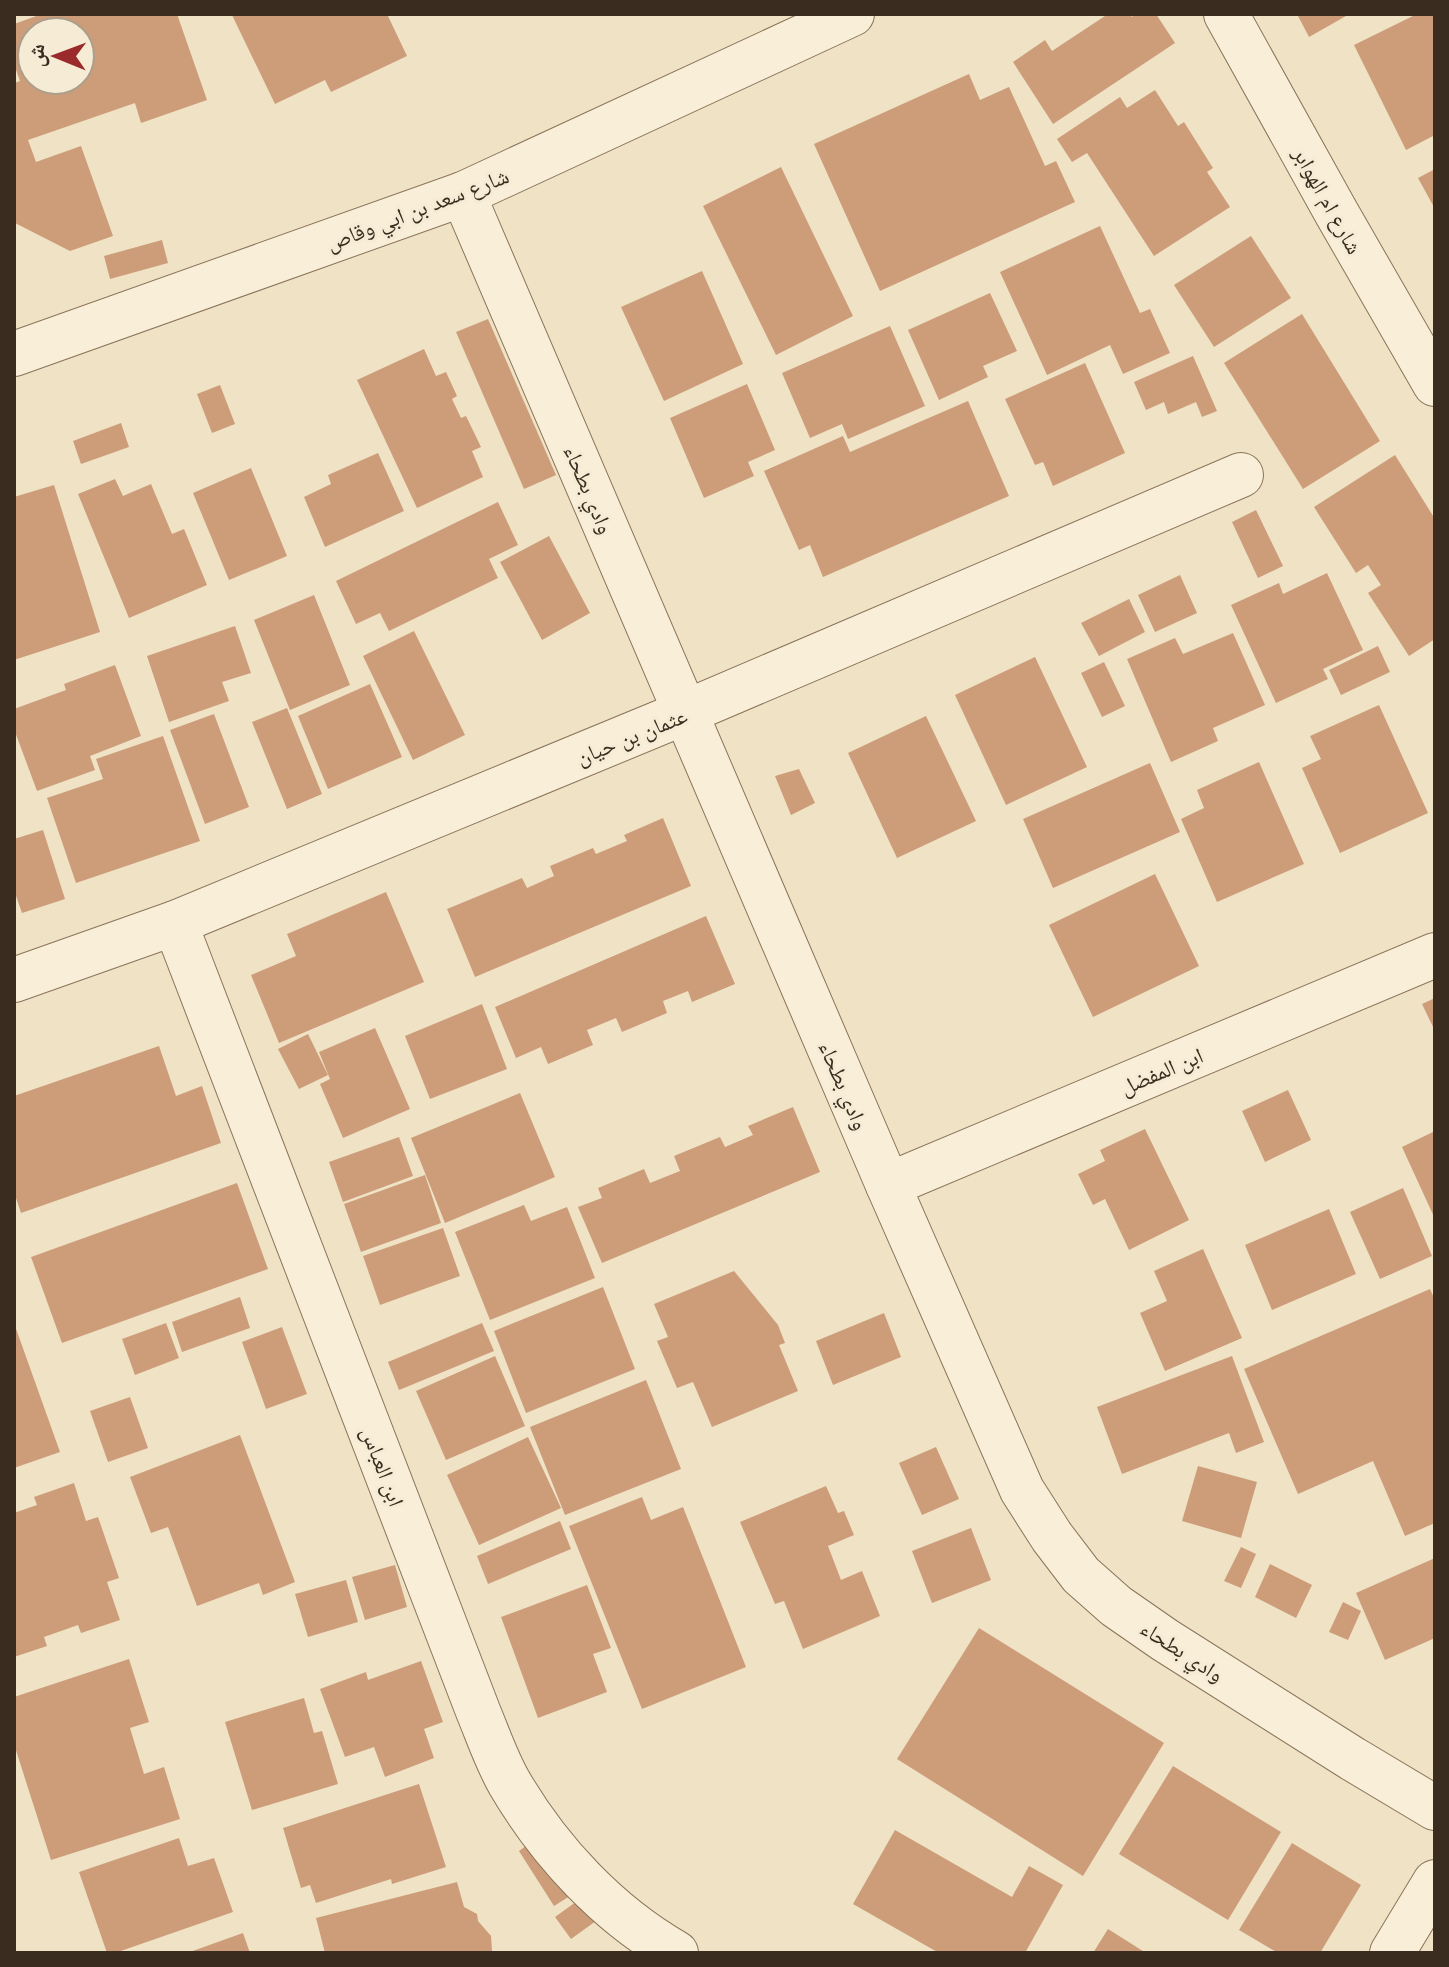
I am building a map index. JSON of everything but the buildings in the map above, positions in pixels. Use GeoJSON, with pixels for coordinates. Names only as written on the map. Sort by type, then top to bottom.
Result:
{"type":"FeatureCollection","features":[{"type":"Feature","properties":{"kind":"street","name":"شارع سعد بن ابي وقاص"},"geometry":{"type":"LineString","coordinates":[[15,350],[463,194],[852,14]]}},
{"type":"Feature","properties":{"kind":"street","name":"شارع ام الهوابر"},"geometry":{"type":"LineString","coordinates":[[1226,14],[1435,384]]}},
{"type":"Feature","properties":{"kind":"street","name":"وادي بطحاء"},"geometry":{"type":"LineString","coordinates":[[463,194],[1022,1490],[1081,1575],[1116,1606],[1165,1640],[1435,1808]]}},
{"type":"Feature","properties":{"kind":"street","name":"عثمان بن حيان"},"geometry":{"type":"LineString","coordinates":[[14,980],[175,923],[686,712],[1241,475]]}},
{"type":"Feature","properties":{"kind":"street","name":"ابن العباس"},"geometry":{"type":"LineString","coordinates":[[175,923],[478,1711],[509,1782],[548,1841],[602,1899],[676,1953]]}},
{"type":"Feature","properties":{"kind":"street","name":"ابن المفضل"},"geometry":{"type":"LineString","coordinates":[[888,1185],[1435,955]]}},
{"type":"Feature","properties":{"kind":"street"},"geometry":{"type":"LineString","coordinates":[[1392,1953],[1435,1882]]}}]}
